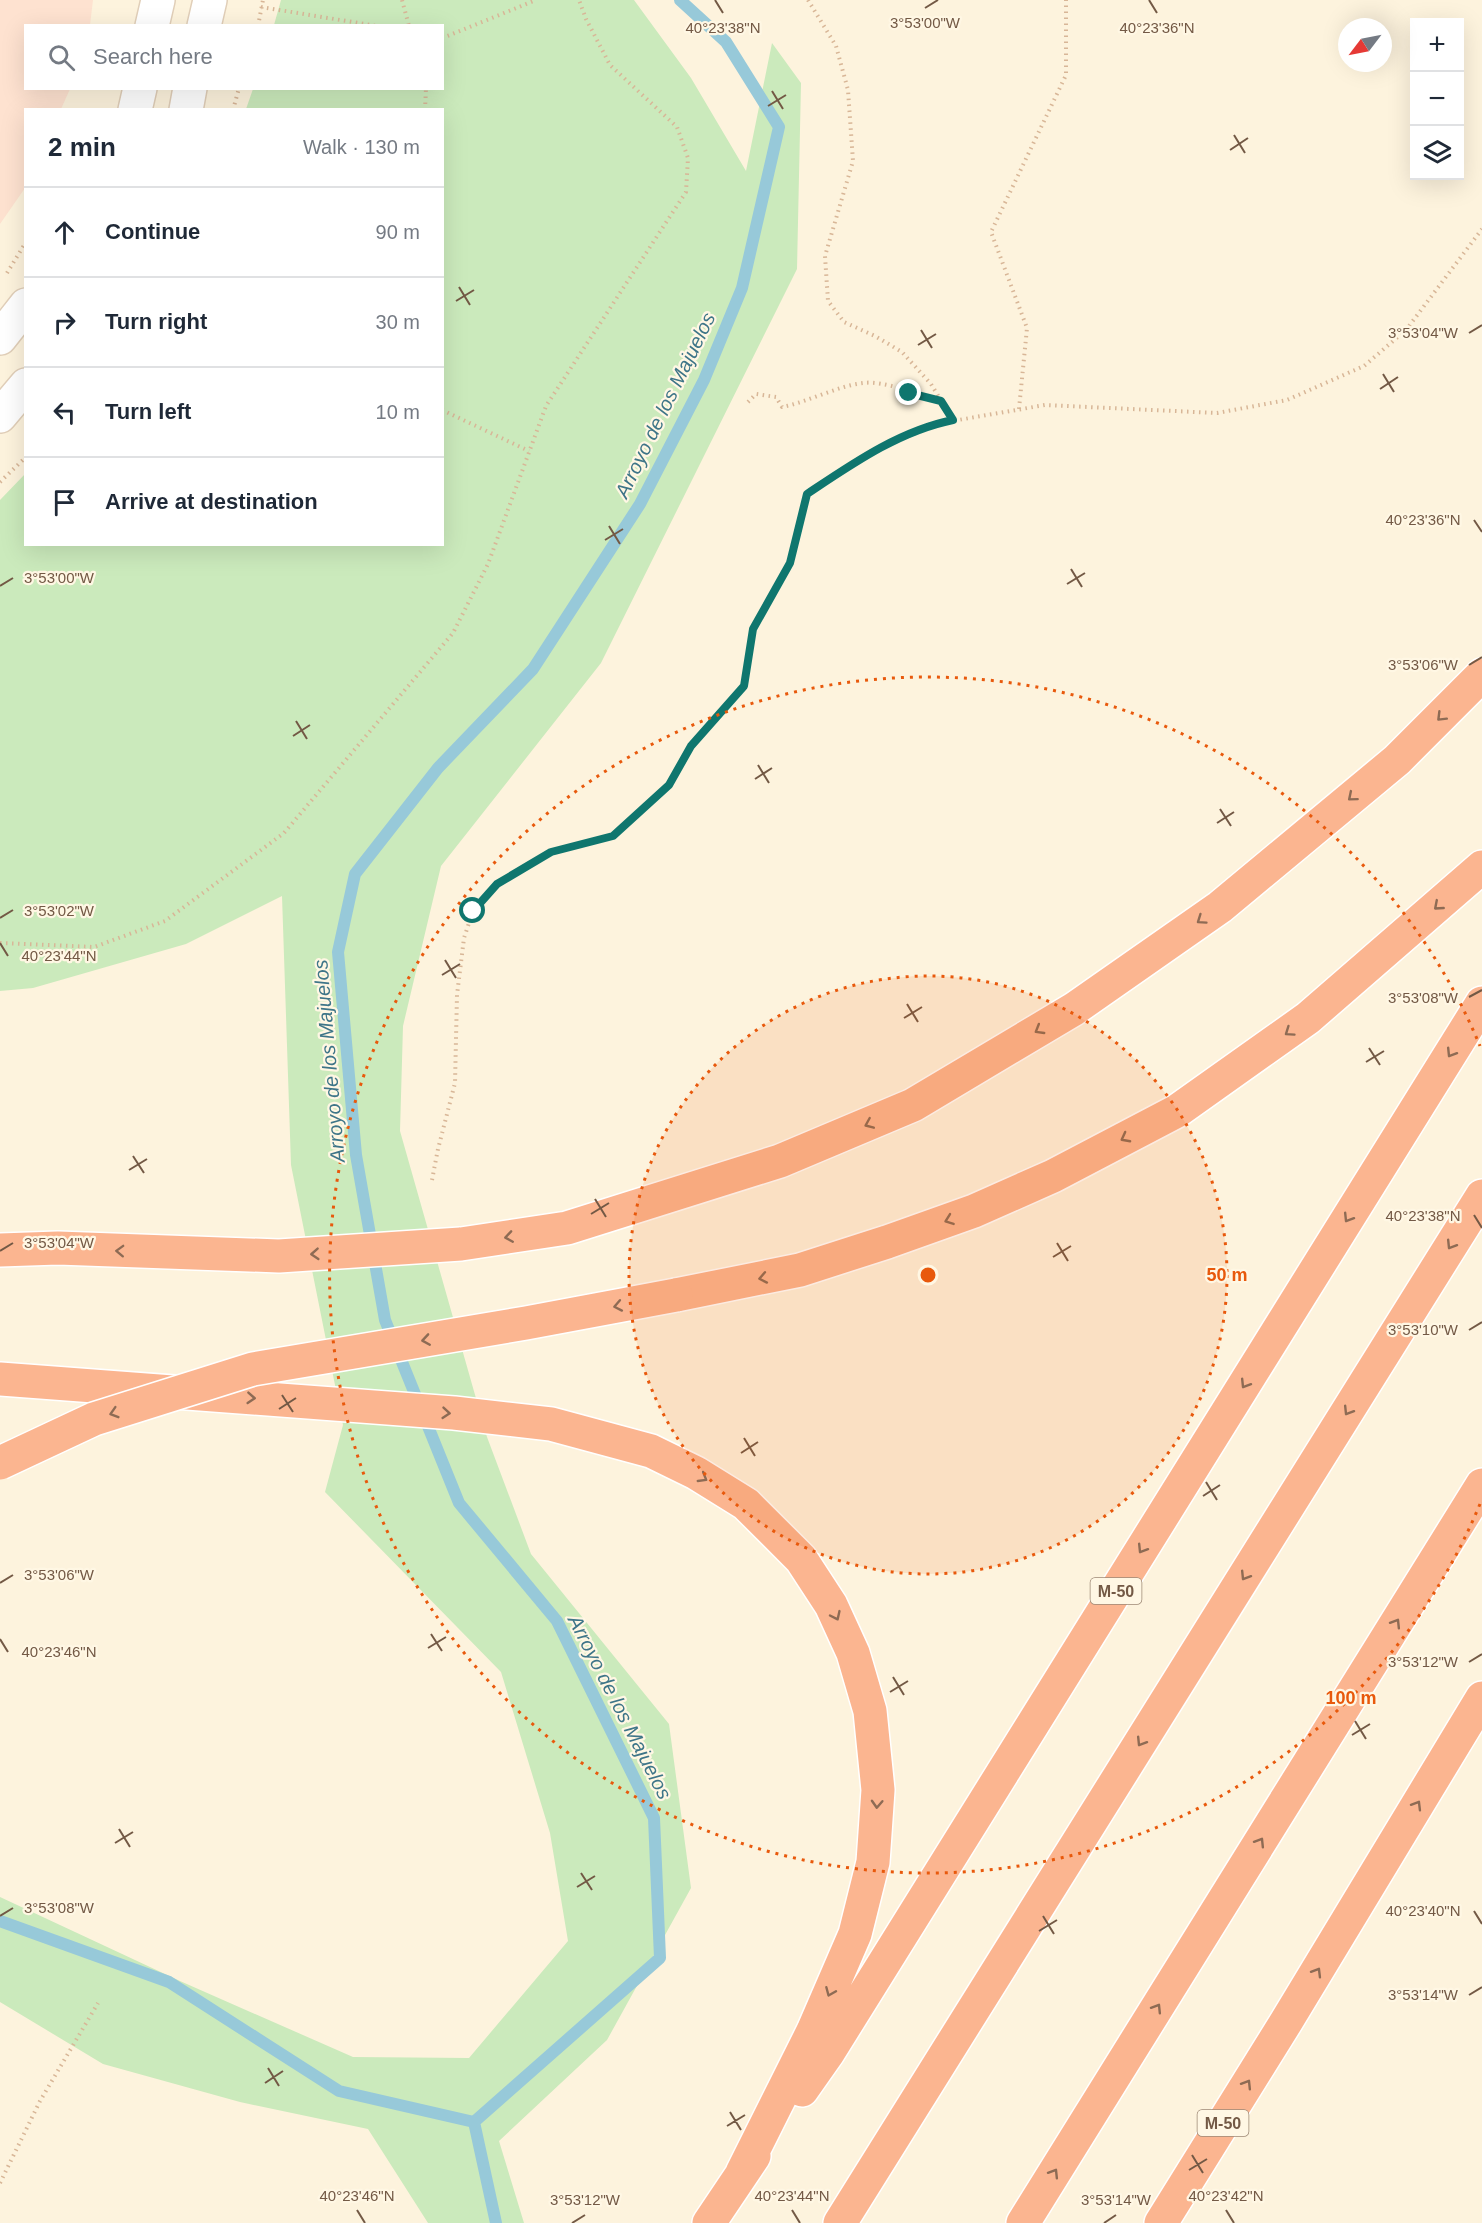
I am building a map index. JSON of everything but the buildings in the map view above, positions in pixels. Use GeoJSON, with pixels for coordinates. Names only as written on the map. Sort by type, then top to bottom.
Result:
{"type":"FeatureCollection","features":[{"type":"Feature","properties":{"kind":"highway"},"geometry":{"type":"LineString","coordinates":[[0,1250],[58,1248],[279,1256],[461,1244],[567,1228],[780,1161],[913,1105],[1074,1009],[1220,907],[1397,760],[1482,675]]}},
{"type":"Feature","properties":{"kind":"highway"},"geometry":{"type":"LineString","coordinates":[[0,1463],[94,1419],[253,1369],[526,1323],[800,1270],[963,1215],[1053,1176],[1177,1111],[1308,1018],[1482,867]]}},
{"type":"Feature","properties":{"kind":"highway","name":"M-50"},"geometry":{"type":"LineString","coordinates":[[709,2223],[828,2053],[1482,1003]]}},
{"type":"Feature","properties":{"kind":"highway"},"geometry":{"type":"LineString","coordinates":[[840,2223],[1482,1196]]}},
{"type":"Feature","properties":{"kind":"highway"},"geometry":{"type":"LineString","coordinates":[[0,1237],[58,1248]]}},
{"type":"Feature","properties":{"kind":"highway"},"geometry":{"type":"LineString","coordinates":[[0,1379],[454,1413],[551,1424],[651,1451],[696,1473],[746,1504],[801,1559],[831,1605],[849,1643],[870,1711],[878,1790],[873,1862],[855,1934],[813,2031],[742,2173]]}},
{"type":"Feature","properties":{"kind":"highway"},"geometry":{"type":"LineString","coordinates":[[1023,2223],[1482,1485]]}},
{"type":"Feature","properties":{"kind":"highway","name":"M-50"},"geometry":{"type":"LineString","coordinates":[[1161,2223],[1482,1698]]}},
{"type":"Feature","properties":{"kind":"street"},"geometry":{"type":"LineString","coordinates":[[152,24],[158,0]]}},
{"type":"Feature","properties":{"kind":"street"},"geometry":{"type":"LineString","coordinates":[[204,24],[210,0]]}},
{"type":"Feature","properties":{"kind":"street"},"geometry":{"type":"LineString","coordinates":[[135,108],[140,90]]}},
{"type":"Feature","properties":{"kind":"street"},"geometry":{"type":"LineString","coordinates":[[186,108],[190,90]]}},
{"type":"Feature","properties":{"kind":"street"},"geometry":{"type":"LineString","coordinates":[[0,339],[24,308]]}},
{"type":"Feature","properties":{"kind":"street"},"geometry":{"type":"LineString","coordinates":[[0,416],[24,387]]}},
{"type":"Feature","properties":{"kind":"path"},"geometry":{"type":"LineString","coordinates":[[258,24],[263,0]]}},
{"type":"Feature","properties":{"kind":"path"},"geometry":{"type":"LineString","coordinates":[[402,0],[409,24]]}},
{"type":"Feature","properties":{"kind":"path"},"geometry":{"type":"LineString","coordinates":[[444,37],[536,0]]}},
{"type":"Feature","properties":{"kind":"path"},"geometry":{"type":"LineString","coordinates":[[0,943],[94,947],[165,921],[284,832],[453,633],[489,564],[546,406],[686,192],[688,158],[677,127],[610,65],[586,19],[579,0]]}},
{"type":"Feature","properties":{"kind":"path"},"geometry":{"type":"LineString","coordinates":[[808,0],[836,46],[848,90],[853,161],[825,256],[828,301],[844,322],[875,336],[902,352],[931,384],[953,420]]}},
{"type":"Feature","properties":{"kind":"path"},"geometry":{"type":"LineString","coordinates":[[1019,409],[1027,328],[991,232],[1066,75],[1066,0]]}},
{"type":"Feature","properties":{"kind":"path"},"geometry":{"type":"LineString","coordinates":[[261,7],[365,24]]}},
{"type":"Feature","properties":{"kind":"path"},"geometry":{"type":"LineString","coordinates":[[233,108],[238,90]]}},
{"type":"Feature","properties":{"kind":"path"},"geometry":{"type":"LineString","coordinates":[[424,108],[426,90]]}},
{"type":"Feature","properties":{"kind":"path"},"geometry":{"type":"LineString","coordinates":[[432,1180],[455,1083],[457,995],[464,938],[473,911],[497,884],[551,852],[613,836],[669,785],[691,746],[744,686],[753,629],[790,563],[807,494],[871,451],[953,420],[1045,405],[1217,413],[1287,400],[1364,366],[1406,330],[1482,230]]}},
{"type":"Feature","properties":{"kind":"path"},"geometry":{"type":"LineString","coordinates":[[5,277],[24,245]]}},
{"type":"Feature","properties":{"kind":"path"},"geometry":{"type":"LineString","coordinates":[[748,402],[756,394],[776,397],[782,407],[862,383],[882,384],[941,401]]}},
{"type":"Feature","properties":{"kind":"path"},"geometry":{"type":"LineString","coordinates":[[444,411],[530,451]]}},
{"type":"Feature","properties":{"kind":"path"},"geometry":{"type":"LineString","coordinates":[[0,482],[24,459]]}},
{"type":"Feature","properties":{"kind":"path"},"geometry":{"type":"LineString","coordinates":[[0,2183],[40,2101],[98,2003]]}},
{"type":"Feature","properties":{"kind":"shaded area"},"geometry":{"type":"Polygon","coordinates":[[[0,0],[93,0],[90,24],[24,24],[24,90],[70,90],[61,108],[24,108],[24,189],[0,224],[0,0]]]}},
{"type":"Feature","properties":{"kind":"green space"},"geometry":{"type":"Polygon","coordinates":[[[281,0],[634,0],[691,78],[746,171],[772,43],[801,83],[797,269],[601,663],[441,866],[403,1026],[400,1131],[487,1437],[531,1554],[669,1724],[691,1888],[607,2040],[499,2141],[524,2223],[428,2223],[368,2129],[240,2102],[103,2064],[0,2002],[0,1897],[180,1981],[353,2057],[469,2058],[568,1941],[550,1833],[501,1672],[325,1492],[343,1425],[291,1165],[282,896],[186,944],[33,988],[0,991],[0,500],[24,475],[24,546],[444,546],[444,108],[246,108],[253,90],[444,90],[444,24],[274,24],[281,0]]]}},
{"type":"Feature","properties":{"kind":"waterway","name":"Arroyo de los Majuelos"},"geometry":{"type":"LineString","coordinates":[[474,2122],[660,1958],[654,1818],[557,1621],[459,1503],[385,1320],[356,1155],[338,952],[355,874],[438,768],[533,669],[640,504],[704,380],[742,288],[779,127],[726,42],[680,0]]}},
{"type":"Feature","properties":{"kind":"waterway"},"geometry":{"type":"LineString","coordinates":[[0,1921],[169,1982],[339,2091],[474,2122],[496,2223]]}},
{"type":"Feature","properties":{"kind":"route"},"geometry":{"type":"LineString","coordinates":[[473,911],[497,884],[551,852],[613,836],[669,785],[691,746],[744,686],[753,629],[790,563],[807,494],[871,451],[953,420],[941,401],[909,393]]}}]}
